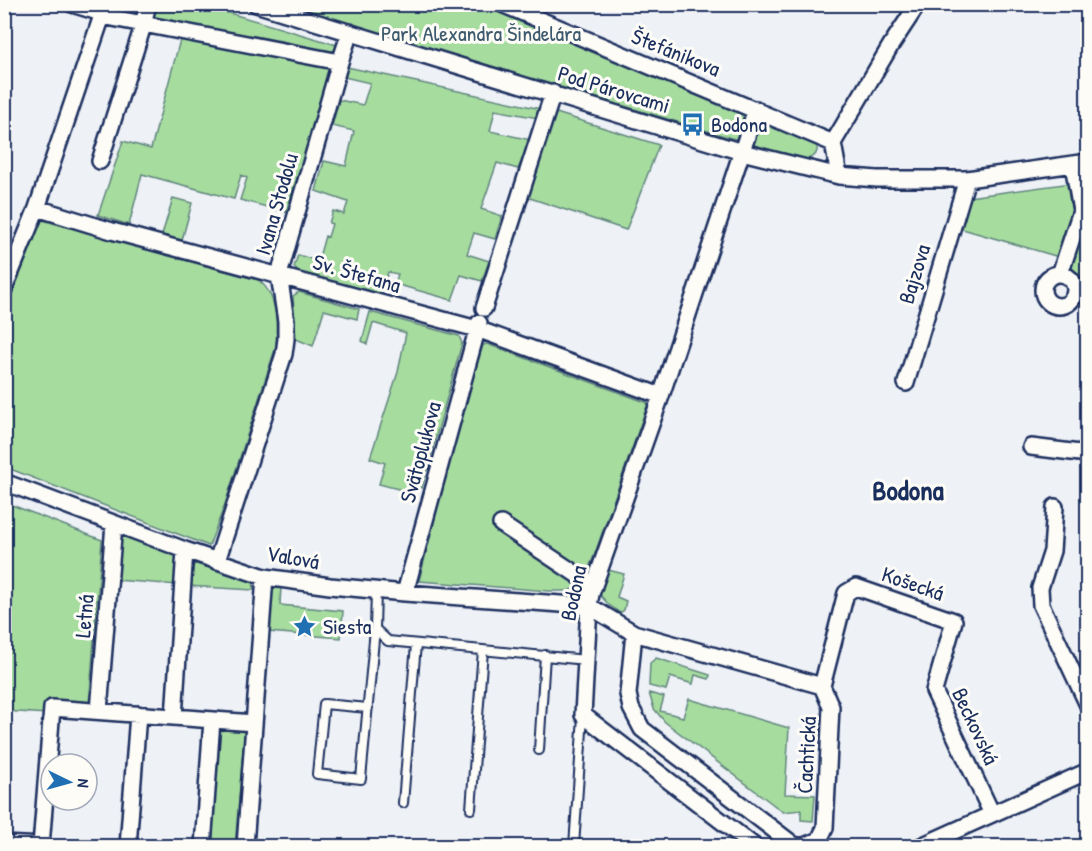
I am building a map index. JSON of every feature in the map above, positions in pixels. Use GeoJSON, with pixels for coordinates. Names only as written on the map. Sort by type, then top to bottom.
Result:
{"type":"FeatureCollection","features":[{"type":"Feature","properties":{"kind":"street"},"geometry":{"type":"LineString","coordinates":[[72,4],[104,10],[144,24],[340,62]]}},
{"type":"Feature","properties":{"kind":"street"},"geometry":{"type":"LineString","coordinates":[[100,161],[144,24],[148,4]]}},
{"type":"Feature","properties":{"kind":"street","name":"Pod Párovcami"},"geometry":{"type":"LineString","coordinates":[[256,4],[742,152],[839,176],[877,179],[967,179],[1080,163],[1085,217],[1060,274]]}},
{"type":"Feature","properties":{"kind":"street","name":"Štefánikova"},"geometry":{"type":"LineString","coordinates":[[502,4],[756,109],[832,143]]}},
{"type":"Feature","properties":{"kind":"street"},"geometry":{"type":"LineString","coordinates":[[839,176],[832,143],[918,4]]}},
{"type":"Feature","properties":{"kind":"street"},"geometry":{"type":"LineString","coordinates":[[4,289],[37,208],[104,10]]}},
{"type":"Feature","properties":{"kind":"street","name":"Ivana Stodolu"},"geometry":{"type":"LineString","coordinates":[[218,561],[284,354],[286,321],[279,275],[340,62],[351,32]]}},
{"type":"Feature","properties":{"kind":"street"},"geometry":{"type":"LineString","coordinates":[[483,308],[553,93]]}},
{"type":"Feature","properties":{"kind":"street","name":"Bodona"},"geometry":{"type":"LineString","coordinates":[[583,715],[589,606],[594,586],[661,396],[756,109]]}},
{"type":"Feature","properties":{"kind":"street","name":"Bajzova"},"geometry":{"type":"LineString","coordinates":[[906,383],[967,179]]}},
{"type":"Feature","properties":{"kind":"street","name":"Sv. Štefana"},"geometry":{"type":"LineString","coordinates":[[37,208],[112,231],[478,326],[661,396]]}},
{"type":"Feature","properties":{"kind":"street","name":"Svätoplukova"},"geometry":{"type":"LineString","coordinates":[[405,593],[478,326]]}},
{"type":"Feature","properties":{"kind":"street"},"geometry":{"type":"LineString","coordinates":[[1031,447],[1088,454]]}},
{"type":"Feature","properties":{"kind":"street","name":"Valová"},"geometry":{"type":"LineString","coordinates":[[4,482],[185,550],[265,577],[405,593],[589,606]]}},
{"type":"Feature","properties":{"kind":"street"},"geometry":{"type":"LineString","coordinates":[[1055,507],[1052,551],[1040,588],[1041,604],[1088,705]]}},
{"type":"Feature","properties":{"kind":"street","name":"Letná"},"geometry":{"type":"LineString","coordinates":[[99,711],[114,524]]}},
{"type":"Feature","properties":{"kind":"street"},"geometry":{"type":"LineString","coordinates":[[501,524],[594,586]]}},
{"type":"Feature","properties":{"kind":"street"},"geometry":{"type":"LineString","coordinates":[[174,717],[185,550]]}},
{"type":"Feature","properties":{"kind":"street"},"geometry":{"type":"LineString","coordinates":[[245,846],[265,577]]}},
{"type":"Feature","properties":{"kind":"street","name":"Košecká"},"geometry":{"type":"LineString","coordinates":[[822,686],[846,593],[856,587],[954,621]]}},
{"type":"Feature","properties":{"kind":"street","name":"Čachtická"},"geometry":{"type":"LineString","coordinates":[[589,606],[634,633],[822,686],[831,707],[825,828],[819,840],[804,846],[795,846],[726,796],[642,729],[631,708],[628,694],[634,633]]}},
{"type":"Feature","properties":{"kind":"street","name":"Beckovská"},"geometry":{"type":"LineString","coordinates":[[954,621],[934,690],[992,814]]}},
{"type":"Feature","properties":{"kind":"street"},"geometry":{"type":"LineString","coordinates":[[12,845],[42,846],[52,708],[254,723]]}},
{"type":"Feature","properties":{"kind":"street"},"geometry":{"type":"LineString","coordinates":[[128,846],[138,714]]}},
{"type":"Feature","properties":{"kind":"street"},"geometry":{"type":"LineString","coordinates":[[583,715],[753,846]]}},
{"type":"Feature","properties":{"kind":"street"},"geometry":{"type":"LineString","coordinates":[[203,846],[212,720]]}},
{"type":"Feature","properties":{"kind":"street"},"geometry":{"type":"LineString","coordinates":[[921,846],[1088,771]]}},
{"type":"Feature","properties":{"kind":"street"},"geometry":{"type":"LineString","coordinates":[[713,814],[726,796]]}},
{"type":"Feature","properties":{"kind":"lane"},"geometry":{"type":"LineString","coordinates":[[368,708],[324,704],[317,774],[361,779],[368,708],[375,629],[376,590]]}},
{"type":"Feature","properties":{"kind":"lane"},"geometry":{"type":"LineString","coordinates":[[375,629],[388,641],[586,660]]}},
{"type":"Feature","properties":{"kind":"lane"},"geometry":{"type":"LineString","coordinates":[[403,803],[416,644]]}},
{"type":"Feature","properties":{"kind":"lane"},"geometry":{"type":"LineString","coordinates":[[471,809],[483,650]]}},
{"type":"Feature","properties":{"kind":"lane"},"geometry":{"type":"LineString","coordinates":[[539,750],[545,655]]}},
{"type":"Feature","properties":{"kind":"lane"},"geometry":{"type":"LineString","coordinates":[[574,846],[583,715]]}},
{"type":"Feature","properties":{"kind":"green space"},"geometry":{"type":"Polygon","coordinates":[[[155,5],[202,5],[337,45],[335,52],[152,18],[155,5]]]}},
{"type":"Feature","properties":{"kind":"green space","name":"Park Alexandra Šindelára"},"geometry":{"type":"Polygon","coordinates":[[[288,5],[485,5],[740,109],[744,113],[742,123],[736,139],[731,138],[288,5]]]}},
{"type":"Feature","properties":{"kind":"green space"},"geometry":{"type":"Polygon","coordinates":[[[181,36],[334,65],[286,212],[240,200],[247,178],[241,175],[234,199],[142,174],[129,225],[98,215],[123,141],[151,149],[181,36]]]}},
{"type":"Feature","properties":{"kind":"green space"},"geometry":{"type":"Polygon","coordinates":[[[347,67],[541,109],[538,118],[495,110],[490,131],[531,140],[518,169],[497,163],[481,209],[502,216],[495,239],[474,233],[467,254],[489,261],[482,281],[461,275],[452,300],[395,284],[398,274],[388,272],[381,294],[299,273],[294,267],[298,255],[318,261],[325,236],[328,237],[332,224],[329,223],[333,211],[344,214],[348,202],[316,191],[324,161],[346,166],[354,131],[332,126],[339,100],[363,105],[370,83],[344,77],[347,67]]]}},
{"type":"Feature","properties":{"kind":"green space"},"geometry":{"type":"Polygon","coordinates":[[[553,112],[659,145],[626,230],[527,197],[553,112]]]}},
{"type":"Feature","properties":{"kind":"green space"},"geometry":{"type":"Polygon","coordinates":[[[762,119],[812,139],[817,148],[816,154],[806,159],[754,145],[753,141],[762,119]]]}},
{"type":"Feature","properties":{"kind":"green space"},"geometry":{"type":"Polygon","coordinates":[[[1071,183],[1074,211],[1059,257],[959,228],[969,197],[1071,183]]]}},
{"type":"Feature","properties":{"kind":"green space"},"geometry":{"type":"Polygon","coordinates":[[[173,198],[192,203],[182,240],[162,235],[173,198]]]}},
{"type":"Feature","properties":{"kind":"green space"},"geometry":{"type":"Polygon","coordinates":[[[1083,218],[1087,229],[1087,282],[1077,276],[1069,263],[1083,218]]]}},
{"type":"Feature","properties":{"kind":"green space"},"geometry":{"type":"Polygon","coordinates":[[[42,220],[258,280],[269,293],[275,310],[276,346],[224,507],[209,546],[5,467],[5,311],[42,220]]]}},
{"type":"Feature","properties":{"kind":"green space"},"geometry":{"type":"Polygon","coordinates":[[[299,292],[359,309],[357,319],[324,310],[313,346],[296,339],[293,296],[299,292]]]}},
{"type":"Feature","properties":{"kind":"green space"},"geometry":{"type":"Polygon","coordinates":[[[370,312],[459,336],[462,343],[422,488],[413,486],[410,492],[379,484],[385,463],[370,458],[398,372],[406,333],[373,323],[367,344],[362,341],[370,312]]]}},
{"type":"Feature","properties":{"kind":"green space"},"geometry":{"type":"Polygon","coordinates":[[[487,344],[648,403],[594,556],[582,583],[576,588],[567,591],[549,591],[419,581],[464,404],[483,345],[487,344]]]}},
{"type":"Feature","properties":{"kind":"green space"},"geometry":{"type":"Polygon","coordinates":[[[4,502],[102,540],[89,704],[48,700],[47,714],[5,711],[4,502]]]}},
{"type":"Feature","properties":{"kind":"green space"},"geometry":{"type":"Polygon","coordinates":[[[119,534],[175,555],[180,564],[178,585],[116,580],[119,534]]]}},
{"type":"Feature","properties":{"kind":"green space"},"geometry":{"type":"Polygon","coordinates":[[[196,564],[254,581],[253,590],[187,586],[189,568],[196,564]]]}},
{"type":"Feature","properties":{"kind":"green space"},"geometry":{"type":"Polygon","coordinates":[[[608,570],[624,574],[617,597],[626,601],[624,610],[620,613],[600,595],[608,570]]]}},
{"type":"Feature","properties":{"kind":"green space"},"geometry":{"type":"Polygon","coordinates":[[[281,586],[280,605],[343,611],[341,638],[268,632],[271,589],[281,586]]]}},
{"type":"Feature","properties":{"kind":"green space"},"geometry":{"type":"Polygon","coordinates":[[[656,658],[710,675],[709,679],[695,675],[693,684],[670,677],[666,690],[649,686],[650,663],[656,658]]]}},
{"type":"Feature","properties":{"kind":"green space"},"geometry":{"type":"Polygon","coordinates":[[[649,693],[664,697],[660,711],[683,717],[689,699],[789,728],[785,794],[815,795],[813,821],[801,820],[801,810],[783,812],[665,722],[654,709],[649,693]]]}},
{"type":"Feature","properties":{"kind":"green space"},"geometry":{"type":"Polygon","coordinates":[[[217,725],[245,727],[235,846],[207,846],[217,725]]]}},
{"type":"Feature","properties":{"kind":"place","name":"Bodona"},"geometry":{"type":"Point","coordinates":[693,124]}},
{"type":"Feature","properties":{"kind":"place","name":"Siesta"},"geometry":{"type":"Point","coordinates":[305,626]}},
{"type":"Feature","properties":{"kind":"district","name":"Bodona"},"geometry":{"type":"Point","coordinates":[908,490]}}]}
